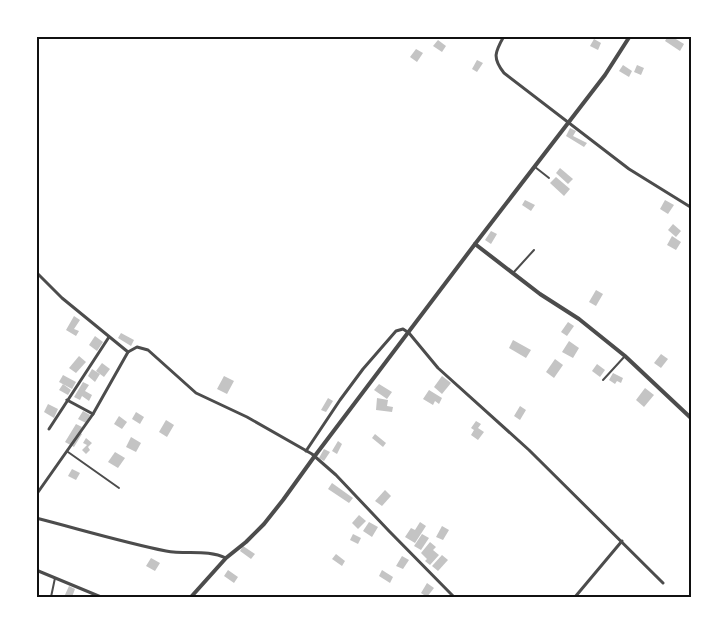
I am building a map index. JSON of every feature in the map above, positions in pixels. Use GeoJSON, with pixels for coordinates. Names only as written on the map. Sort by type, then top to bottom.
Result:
{"type":"FeatureCollection","features":[{"type":"Feature","properties":{"kind":"street"},"geometry":{"type":"LineString","coordinates":[[504,36],[497,49],[495,58],[504,73],[629,168],[692,208]]}},
{"type":"Feature","properties":{"kind":"street"},"geometry":{"type":"LineString","coordinates":[[191,597],[226,558],[264,524],[283,500],[313,456],[534,166],[566,120],[605,75],[630,36]]}},
{"type":"Feature","properties":{"kind":"street"},"geometry":{"type":"LineString","coordinates":[[475,244],[512,274],[579,319],[626,356],[692,419]]}},
{"type":"Feature","properties":{"kind":"street"},"geometry":{"type":"LineString","coordinates":[[36,272],[62,298],[128,352]]}},
{"type":"Feature","properties":{"kind":"street"},"geometry":{"type":"LineString","coordinates":[[307,451],[340,400],[364,369],[396,330],[403,329],[408,332],[438,368],[529,450],[662,583]]}},
{"type":"Feature","properties":{"kind":"street"},"geometry":{"type":"LineString","coordinates":[[48,429],[109,337]]}},
{"type":"Feature","properties":{"kind":"street"},"geometry":{"type":"LineString","coordinates":[[36,495],[68,452],[128,352],[137,347],[148,350],[196,393],[247,417],[307,451],[336,475],[454,597]]}},
{"type":"Feature","properties":{"kind":"street"},"geometry":{"type":"LineString","coordinates":[[67,400],[92,414]]}},
{"type":"Feature","properties":{"kind":"street"},"geometry":{"type":"LineString","coordinates":[[36,518],[167,551],[190,554],[214,553],[226,558]]}},
{"type":"Feature","properties":{"kind":"street"},"geometry":{"type":"LineString","coordinates":[[575,597],[622,541]]}},
{"type":"Feature","properties":{"kind":"street"},"geometry":{"type":"LineString","coordinates":[[36,570],[101,597]]}},
{"type":"Feature","properties":{"kind":"lane"},"geometry":{"type":"LineString","coordinates":[[534,166],[549,178]]}},
{"type":"Feature","properties":{"kind":"lane"},"geometry":{"type":"LineString","coordinates":[[512,274],[534,250]]}},
{"type":"Feature","properties":{"kind":"lane"},"geometry":{"type":"LineString","coordinates":[[603,380],[626,356]]}},
{"type":"Feature","properties":{"kind":"lane"},"geometry":{"type":"LineString","coordinates":[[68,452],[119,488]]}},
{"type":"Feature","properties":{"kind":"lane"},"geometry":{"type":"LineString","coordinates":[[50,597],[55,578]]}},
{"type":"Feature","properties":{"kind":"building"},"geometry":{"type":"Polygon","coordinates":[[[668,36],[684,44],[680,51],[665,41],[668,36]]]}},
{"type":"Feature","properties":{"kind":"building"},"geometry":{"type":"Polygon","coordinates":[[[594,39],[601,43],[598,50],[590,46],[594,39]]]}},
{"type":"Feature","properties":{"kind":"building"},"geometry":{"type":"Polygon","coordinates":[[[438,40],[446,46],[442,52],[433,46],[438,40]]]}},
{"type":"Feature","properties":{"kind":"building"},"geometry":{"type":"Polygon","coordinates":[[[416,49],[423,53],[417,62],[410,57],[416,49]]]}},
{"type":"Feature","properties":{"kind":"building"},"geometry":{"type":"Polygon","coordinates":[[[477,60],[483,63],[477,72],[472,69],[477,60]]]}},
{"type":"Feature","properties":{"kind":"building"},"geometry":{"type":"Polygon","coordinates":[[[623,65],[632,71],[629,77],[619,71],[623,65]]]}},
{"type":"Feature","properties":{"kind":"building"},"geometry":{"type":"Polygon","coordinates":[[[637,65],[644,68],[641,75],[634,72],[637,65]]]}},
{"type":"Feature","properties":{"kind":"building"},"geometry":{"type":"Polygon","coordinates":[[[570,128],[576,131],[573,136],[587,143],[584,147],[566,136],[570,128]]]}},
{"type":"Feature","properties":{"kind":"building"},"geometry":{"type":"Polygon","coordinates":[[[560,168],[573,179],[568,184],[556,173],[560,168]]]}},
{"type":"Feature","properties":{"kind":"building"},"geometry":{"type":"Polygon","coordinates":[[[556,177],[570,189],[564,196],[550,183],[556,177]]]}},
{"type":"Feature","properties":{"kind":"building"},"geometry":{"type":"Polygon","coordinates":[[[525,200],[535,205],[531,211],[522,205],[525,200]]]}},
{"type":"Feature","properties":{"kind":"building"},"geometry":{"type":"Polygon","coordinates":[[[665,200],[674,205],[668,214],[660,209],[665,200]]]}},
{"type":"Feature","properties":{"kind":"building"},"geometry":{"type":"Polygon","coordinates":[[[673,224],[681,231],[676,237],[668,230],[673,224]]]}},
{"type":"Feature","properties":{"kind":"building"},"geometry":{"type":"Polygon","coordinates":[[[491,231],[497,234],[491,244],[485,240],[491,231]]]}},
{"type":"Feature","properties":{"kind":"building"},"geometry":{"type":"Polygon","coordinates":[[[672,236],[681,242],[676,250],[667,245],[672,236]]]}},
{"type":"Feature","properties":{"kind":"building"},"geometry":{"type":"Polygon","coordinates":[[[596,290],[603,294],[596,306],[589,302],[596,290]]]}},
{"type":"Feature","properties":{"kind":"building"},"geometry":{"type":"Polygon","coordinates":[[[74,316],[80,320],[74,329],[79,331],[76,336],[66,330],[74,316]]]}},
{"type":"Feature","properties":{"kind":"building"},"geometry":{"type":"Polygon","coordinates":[[[568,322],[574,326],[567,336],[561,332],[568,322]]]}},
{"type":"Feature","properties":{"kind":"building"},"geometry":{"type":"Polygon","coordinates":[[[121,333],[134,340],[131,346],[118,338],[121,333]]]}},
{"type":"Feature","properties":{"kind":"building"},"geometry":{"type":"Polygon","coordinates":[[[95,336],[103,342],[97,351],[89,345],[95,336]]]}},
{"type":"Feature","properties":{"kind":"building"},"geometry":{"type":"Polygon","coordinates":[[[513,340],[531,350],[526,358],[509,348],[513,340]]]}},
{"type":"Feature","properties":{"kind":"building"},"geometry":{"type":"Polygon","coordinates":[[[569,341],[579,348],[573,358],[562,352],[569,341]]]}},
{"type":"Feature","properties":{"kind":"building"},"geometry":{"type":"Polygon","coordinates":[[[661,354],[668,359],[661,368],[654,363],[661,354]]]}},
{"type":"Feature","properties":{"kind":"building"},"geometry":{"type":"Polygon","coordinates":[[[79,356],[86,362],[76,373],[69,368],[79,356]]]}},
{"type":"Feature","properties":{"kind":"building"},"geometry":{"type":"Polygon","coordinates":[[[555,359],[563,365],[554,378],[546,372],[555,359]]]}},
{"type":"Feature","properties":{"kind":"building"},"geometry":{"type":"Polygon","coordinates":[[[102,363],[110,369],[104,377],[96,371],[102,363]]]}},
{"type":"Feature","properties":{"kind":"building"},"geometry":{"type":"Polygon","coordinates":[[[597,364],[605,370],[600,377],[592,371],[597,364]]]}},
{"type":"Feature","properties":{"kind":"building"},"geometry":{"type":"Polygon","coordinates":[[[92,369],[100,374],[95,382],[88,376],[92,369]]]}},
{"type":"Feature","properties":{"kind":"building"},"geometry":{"type":"Polygon","coordinates":[[[613,373],[623,378],[621,383],[617,381],[615,384],[609,380],[613,373]]]}},
{"type":"Feature","properties":{"kind":"building"},"geometry":{"type":"Polygon","coordinates":[[[63,375],[76,382],[72,389],[59,382],[63,375]]]}},
{"type":"Feature","properties":{"kind":"building"},"geometry":{"type":"Polygon","coordinates":[[[224,376],[234,381],[227,394],[217,389],[224,376]]]}},
{"type":"Feature","properties":{"kind":"building"},"geometry":{"type":"Polygon","coordinates":[[[442,376],[451,383],[442,394],[434,387],[442,376]]]}},
{"type":"Feature","properties":{"kind":"building"},"geometry":{"type":"Polygon","coordinates":[[[83,382],[89,385],[85,391],[92,395],[89,401],[82,396],[80,400],[74,397],[83,382]]]}},
{"type":"Feature","properties":{"kind":"building"},"geometry":{"type":"Polygon","coordinates":[[[63,384],[71,390],[68,395],[59,390],[63,384]]]}},
{"type":"Feature","properties":{"kind":"building"},"geometry":{"type":"Polygon","coordinates":[[[379,384],[392,392],[387,399],[374,390],[379,384]]]}},
{"type":"Feature","properties":{"kind":"building"},"geometry":{"type":"Polygon","coordinates":[[[645,388],[654,395],[644,407],[636,400],[645,388]]]}},
{"type":"Feature","properties":{"kind":"building"},"geometry":{"type":"Polygon","coordinates":[[[429,390],[442,398],[439,404],[435,401],[433,405],[423,399],[429,390]]]}},
{"type":"Feature","properties":{"kind":"building"},"geometry":{"type":"Polygon","coordinates":[[[328,398],[333,401],[326,412],[321,410],[328,398]]]}},
{"type":"Feature","properties":{"kind":"building"},"geometry":{"type":"Polygon","coordinates":[[[377,398],[388,400],[387,406],[393,407],[392,412],[376,410],[377,398]]]}},
{"type":"Feature","properties":{"kind":"building"},"geometry":{"type":"Polygon","coordinates":[[[48,404],[58,409],[54,418],[44,412],[48,404]]]}},
{"type":"Feature","properties":{"kind":"building"},"geometry":{"type":"Polygon","coordinates":[[[520,406],[526,410],[520,420],[514,416],[520,406]]]}},
{"type":"Feature","properties":{"kind":"building"},"geometry":{"type":"Polygon","coordinates":[[[83,411],[90,415],[86,423],[78,419],[83,411]]]}},
{"type":"Feature","properties":{"kind":"building"},"geometry":{"type":"Polygon","coordinates":[[[136,412],[144,417],[140,424],[132,419],[136,412]]]}},
{"type":"Feature","properties":{"kind":"building"},"geometry":{"type":"Polygon","coordinates":[[[119,416],[127,422],[122,429],[114,424],[119,416]]]}},
{"type":"Feature","properties":{"kind":"building"},"geometry":{"type":"Polygon","coordinates":[[[166,420],[174,425],[167,437],[159,432],[166,420]]]}},
{"type":"Feature","properties":{"kind":"building"},"geometry":{"type":"Polygon","coordinates":[[[476,421],[481,424],[478,428],[484,432],[478,440],[471,435],[474,430],[471,428],[476,421]]]}},
{"type":"Feature","properties":{"kind":"building"},"geometry":{"type":"Polygon","coordinates":[[[76,424],[82,427],[79,432],[82,434],[74,447],[65,442],[76,424]]]}},
{"type":"Feature","properties":{"kind":"building"},"geometry":{"type":"Polygon","coordinates":[[[375,434],[386,443],[383,447],[372,438],[375,434]]]}},
{"type":"Feature","properties":{"kind":"building"},"geometry":{"type":"Polygon","coordinates":[[[131,437],[141,443],[136,452],[126,447],[131,437]]]}},
{"type":"Feature","properties":{"kind":"building"},"geometry":{"type":"Polygon","coordinates":[[[86,438],[92,443],[88,447],[90,450],[86,454],[82,450],[87,445],[83,443],[86,438]]]}},
{"type":"Feature","properties":{"kind":"building"},"geometry":{"type":"Polygon","coordinates":[[[338,441],[342,444],[337,454],[332,451],[338,441]]]}},
{"type":"Feature","properties":{"kind":"building"},"geometry":{"type":"Polygon","coordinates":[[[324,449],[330,452],[324,461],[319,458],[324,449]]]}},
{"type":"Feature","properties":{"kind":"building"},"geometry":{"type":"Polygon","coordinates":[[[115,452],[125,458],[118,468],[108,462],[115,452]]]}},
{"type":"Feature","properties":{"kind":"building"},"geometry":{"type":"Polygon","coordinates":[[[72,469],[80,473],[76,480],[68,476],[72,469]]]}},
{"type":"Feature","properties":{"kind":"building"},"geometry":{"type":"Polygon","coordinates":[[[332,483],[353,498],[349,503],[328,489],[332,483]]]}},
{"type":"Feature","properties":{"kind":"building"},"geometry":{"type":"Polygon","coordinates":[[[385,490],[391,496],[382,506],[375,501],[385,490]]]}},
{"type":"Feature","properties":{"kind":"building"},"geometry":{"type":"Polygon","coordinates":[[[359,515],[366,521],[358,529],[352,523],[359,515]]]}},
{"type":"Feature","properties":{"kind":"building"},"geometry":{"type":"Polygon","coordinates":[[[369,522],[378,527],[372,537],[363,531],[369,522]]]}},
{"type":"Feature","properties":{"kind":"building"},"geometry":{"type":"Polygon","coordinates":[[[420,522],[426,526],[415,543],[405,537],[411,528],[415,530],[420,522]]]}},
{"type":"Feature","properties":{"kind":"building"},"geometry":{"type":"Polygon","coordinates":[[[442,526],[449,530],[443,540],[436,537],[442,526]]]}},
{"type":"Feature","properties":{"kind":"building"},"geometry":{"type":"Polygon","coordinates":[[[353,534],[361,538],[358,544],[350,540],[353,534]]]}},
{"type":"Feature","properties":{"kind":"building"},"geometry":{"type":"Polygon","coordinates":[[[422,534],[429,538],[421,550],[414,546],[422,534]]]}},
{"type":"Feature","properties":{"kind":"building"},"geometry":{"type":"Polygon","coordinates":[[[430,542],[436,547],[433,550],[439,555],[430,565],[425,561],[427,559],[421,553],[430,542]]]}},
{"type":"Feature","properties":{"kind":"building"},"geometry":{"type":"Polygon","coordinates":[[[243,546],[255,554],[251,559],[240,551],[243,546]]]}},
{"type":"Feature","properties":{"kind":"building"},"geometry":{"type":"Polygon","coordinates":[[[336,554],[345,561],[342,566],[332,559],[336,554]]]}},
{"type":"Feature","properties":{"kind":"building"},"geometry":{"type":"Polygon","coordinates":[[[442,555],[448,560],[438,571],[432,566],[442,555]]]}},
{"type":"Feature","properties":{"kind":"building"},"geometry":{"type":"Polygon","coordinates":[[[402,556],[409,560],[403,569],[396,566],[402,556]]]}},
{"type":"Feature","properties":{"kind":"building"},"geometry":{"type":"Polygon","coordinates":[[[151,558],[160,563],[155,571],[146,566],[151,558]]]}},
{"type":"Feature","properties":{"kind":"building"},"geometry":{"type":"Polygon","coordinates":[[[228,570],[238,577],[234,583],[224,576],[228,570]]]}},
{"type":"Feature","properties":{"kind":"building"},"geometry":{"type":"Polygon","coordinates":[[[382,570],[393,577],[390,583],[379,576],[382,570]]]}},
{"type":"Feature","properties":{"kind":"building"},"geometry":{"type":"Polygon","coordinates":[[[427,583],[434,588],[427,597],[421,593],[427,583]]]}},
{"type":"Feature","properties":{"kind":"building"},"geometry":{"type":"Polygon","coordinates":[[[69,586],[75,589],[72,597],[64,597],[69,586]]]}}]}
